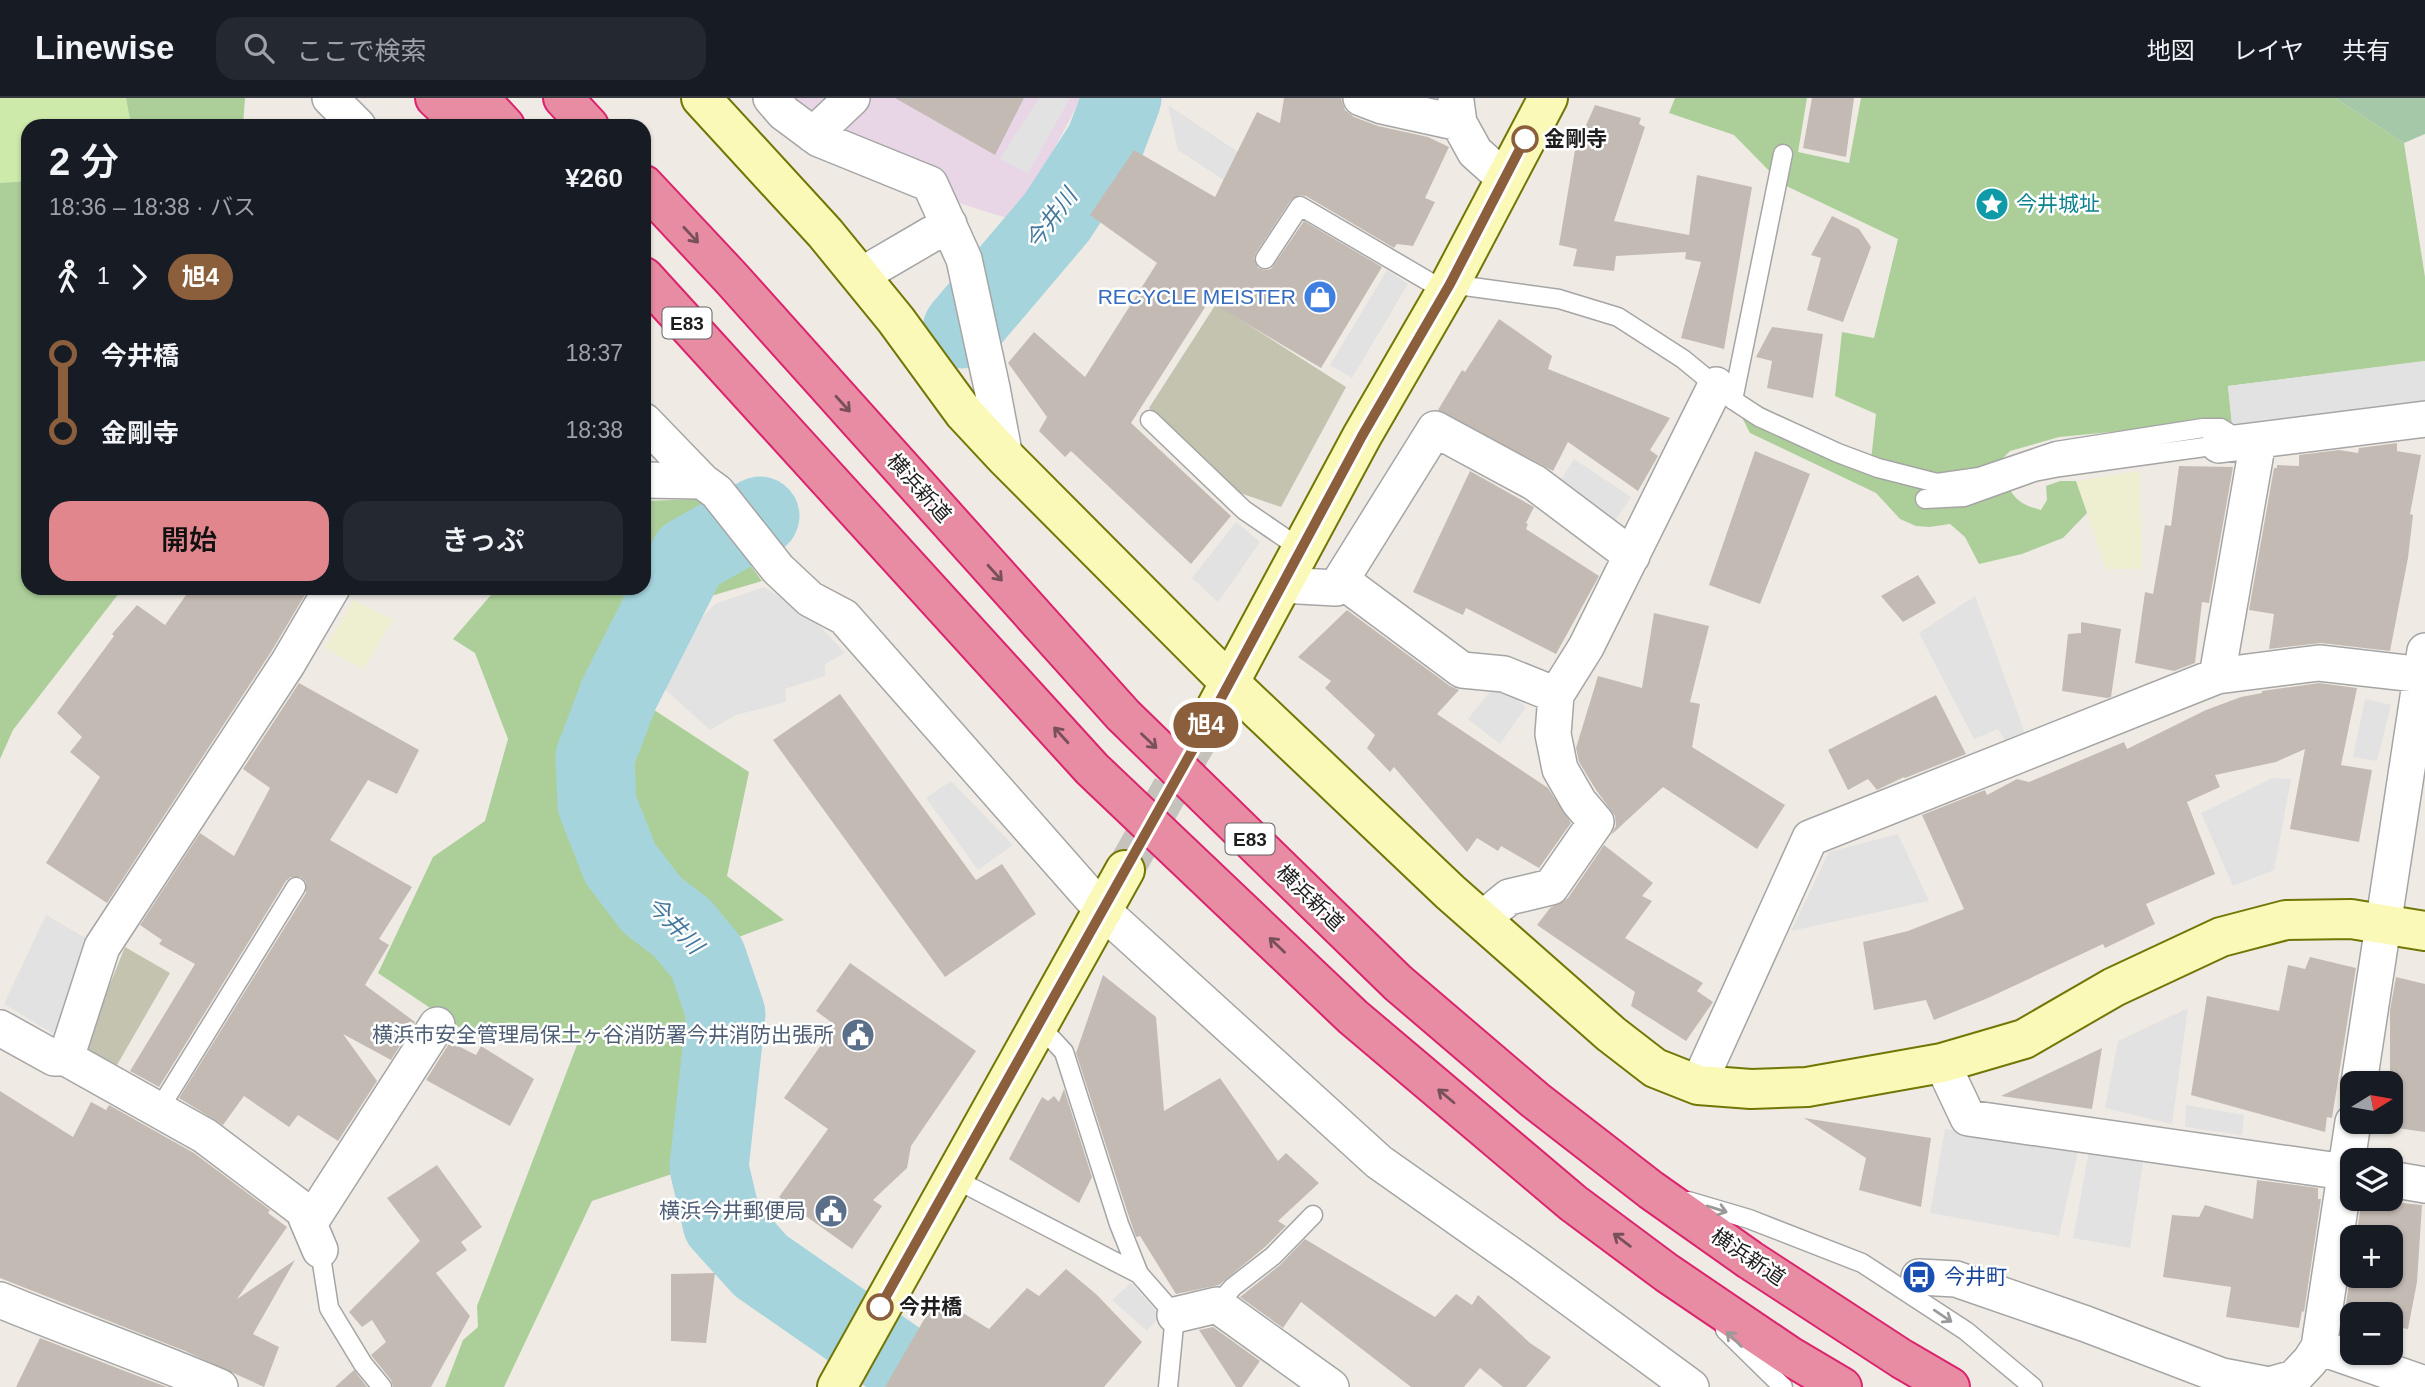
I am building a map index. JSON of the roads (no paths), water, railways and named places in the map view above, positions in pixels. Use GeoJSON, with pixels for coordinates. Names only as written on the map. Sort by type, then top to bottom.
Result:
{"type":"FeatureCollection","features":[{"type":"Feature","properties":{"kind":"highway"},"geometry":{"type":"LineString","coordinates":[[435,98],[458,119]]}},
{"type":"Feature","properties":{"kind":"highway"},"geometry":{"type":"LineString","coordinates":[[479,98],[498,119]]}},
{"type":"Feature","properties":{"kind":"highway"},"geometry":{"type":"LineString","coordinates":[[563,98],[582,119]]}},
{"type":"Feature","properties":{"kind":"highway","name":"横浜新道"},"geometry":{"type":"LineString","coordinates":[[651,192],[732,279],[1123,716],[1398,984],[1535,1100],[1651,1190],[1750,1259],[1902,1359],[1950,1387]]}},
{"type":"Feature","properties":{"kind":"highway","name":"E83"},"geometry":{"type":"LineString","coordinates":[[651,285],[1092,769],[1353,1017],[1573,1203],[1667,1273],[1788,1355],[1842,1387]]}},
{"type":"Feature","properties":{"kind":"highway"},"geometry":{"type":"LineString","coordinates":[[651,297],[729,369]]}},
{"type":"Feature","properties":{"kind":"street"},"geometry":{"type":"LineString","coordinates":[[330,98],[351,119]]}},
{"type":"Feature","properties":{"kind":"street"},"geometry":{"type":"LineString","coordinates":[[701,98],[825,233],[896,320],[964,413],[1005,457],[1229,682],[1481,920],[1611,1034],[1655,1068],[1698,1085],[1751,1089],[1807,1087],[1942,1063],[2024,1039],[2114,987],[2221,937],[2286,920],[2351,919],[2425,931]]}},
{"type":"Feature","properties":{"kind":"street"},"geometry":{"type":"LineString","coordinates":[[771,98],[784,113],[813,135],[930,184],[964,260],[1005,457]]}},
{"type":"Feature","properties":{"kind":"street"},"geometry":{"type":"LineString","coordinates":[[813,135],[852,98]]}},
{"type":"Feature","properties":{"kind":"street"},"geometry":{"type":"LineString","coordinates":[[1361,98],[1382,106],[1457,111],[1475,152],[1504,178]]}},
{"type":"Feature","properties":{"kind":"street"},"geometry":{"type":"LineString","coordinates":[[1211,717],[1548,98]]}},
{"type":"Feature","properties":{"kind":"street"},"geometry":{"type":"LineString","coordinates":[[860,276],[949,225]]}},
{"type":"Feature","properties":{"kind":"street"},"geometry":{"type":"LineString","coordinates":[[1481,920],[1509,897],[1551,887],[1596,822],[1579,802],[1560,769],[1553,734],[1556,695],[1586,648],[1632,556],[1725,393]]}},
{"type":"Feature","properties":{"kind":"street"},"geometry":{"type":"LineString","coordinates":[[2217,676],[2240,443],[2425,419]]}},
{"type":"Feature","properties":{"kind":"street"},"geometry":{"type":"LineString","coordinates":[[651,428],[709,486],[778,569],[810,599],[844,617],[1103,911],[1380,1162],[1691,1387]]}},
{"type":"Feature","properties":{"kind":"street"},"geometry":{"type":"LineString","coordinates":[[1282,585],[1336,588],[1435,429],[1535,483],[1632,556]]}},
{"type":"Feature","properties":{"kind":"street"},"geometry":{"type":"LineString","coordinates":[[651,481],[709,486]]}},
{"type":"Feature","properties":{"kind":"street"},"geometry":{"type":"LineString","coordinates":[[1341,580],[1462,670],[1504,674],[1556,695]]}},
{"type":"Feature","properties":{"kind":"street"},"geometry":{"type":"LineString","coordinates":[[65,1058],[102,947],[281,674],[328,595]]}},
{"type":"Feature","properties":{"kind":"street"},"geometry":{"type":"LineString","coordinates":[[1698,1085],[1810,838],[2217,676],[2319,663],[2424,667],[2361,1071]]}},
{"type":"Feature","properties":{"kind":"street"},"geometry":{"type":"LineString","coordinates":[[844,1375],[1125,870]]}},
{"type":"Feature","properties":{"kind":"street"},"geometry":{"type":"LineString","coordinates":[[315,1237],[437,1025]]}},
{"type":"Feature","properties":{"kind":"street"},"geometry":{"type":"LineString","coordinates":[[0,1028],[54,1059],[65,1058],[216,1144],[303,1210],[315,1237]]}},
{"type":"Feature","properties":{"kind":"street"},"geometry":{"type":"LineString","coordinates":[[1942,1063],[1968,1118],[2340,1172]]}},
{"type":"Feature","properties":{"kind":"street"},"geometry":{"type":"LineString","coordinates":[[2403,1181],[2425,1185]]}},
{"type":"Feature","properties":{"kind":"street"},"geometry":{"type":"LineString","coordinates":[[1919,1277],[1956,1279],[2086,1324],[2222,1376],[2269,1385],[2294,1378],[2319,1347],[2342,1211]]}},
{"type":"Feature","properties":{"kind":"street"},"geometry":{"type":"LineString","coordinates":[[0,1300],[220,1387]]}},
{"type":"Feature","properties":{"kind":"street"},"geometry":{"type":"LineString","coordinates":[[1175,1315],[1217,1306],[1332,1387]]}},
{"type":"Feature","properties":{"kind":"street"},"geometry":{"type":"LineString","coordinates":[[2319,1347],[2425,1384]]}},
{"type":"Feature","properties":{"kind":"lane"},"geometry":{"type":"LineString","coordinates":[[1725,393],[1783,154]]}},
{"type":"Feature","properties":{"kind":"lane"},"geometry":{"type":"LineString","coordinates":[[1265,259],[1300,206],[1447,287],[1559,299],[1618,317],[1683,359],[1759,417],[1878,468],[1937,483],[1979,477],[2056,451],[2203,428],[2221,428],[2240,443]]}},
{"type":"Feature","properties":{"kind":"lane"},"geometry":{"type":"LineString","coordinates":[[1150,420],[1244,510],[1301,549]]}},
{"type":"Feature","properties":{"kind":"lane"},"geometry":{"type":"LineString","coordinates":[[1925,499],[1964,497],[2034,472],[2060,467],[2240,443]]}},
{"type":"Feature","properties":{"kind":"lane"},"geometry":{"type":"LineString","coordinates":[[158,1111],[296,887]]}},
{"type":"Feature","properties":{"kind":"lane"},"geometry":{"type":"LineString","coordinates":[[1039,1025],[1064,1052],[1119,1224],[1139,1274],[1175,1315],[1168,1387]]}},
{"type":"Feature","properties":{"kind":"lane"},"geometry":{"type":"LineString","coordinates":[[953,1178],[1139,1274]]}},
{"type":"Feature","properties":{"kind":"lane"},"geometry":{"type":"LineString","coordinates":[[1651,1190],[1749,1219],[1863,1263],[1966,1332],[2033,1387]]}},
{"type":"Feature","properties":{"kind":"lane"},"geometry":{"type":"LineString","coordinates":[[1217,1306],[1233,1287],[1273,1256],[1313,1215]]}},
{"type":"Feature","properties":{"kind":"lane"},"geometry":{"type":"LineString","coordinates":[[315,1237],[329,1308],[363,1364],[382,1387]]}},
{"type":"Feature","properties":{"kind":"lane"},"geometry":{"type":"LineString","coordinates":[[1667,1273],[1783,1387]]}},
{"type":"Feature","properties":{"kind":"waterway","name":"今井川"},"geometry":{"type":"LineString","coordinates":[[962,329],[1057,217],[1105,143],[1122,98]]}},
{"type":"Feature","properties":{"kind":"waterway","name":"今井川"},"geometry":{"type":"LineString","coordinates":[[760,516],[689,556],[619,694],[595,757],[597,804],[620,863],[652,905],[682,928],[707,958],[726,1014],[709,1167],[722,1223],[761,1266],[911,1370],[928,1387]]}},
{"type":"Feature","properties":{"kind":"tunnel"},"geometry":{"type":"LineString","coordinates":[[1125,870],[1211,717]]}},
{"type":"Feature","properties":{"kind":"place","name":"金剛寺"},"geometry":{"type":"Point","coordinates":[1525,139]}},
{"type":"Feature","properties":{"kind":"place","name":"今井城址"},"geometry":{"type":"Point","coordinates":[1992,204]}},
{"type":"Feature","properties":{"kind":"place","name":"RECYCLE MEISTER"},"geometry":{"type":"Point","coordinates":[1320,297]}},
{"type":"Feature","properties":{"kind":"place","name":"横浜市安全管理局保土ヶ谷消防署今井消防出張所"},"geometry":{"type":"Point","coordinates":[858,1035]}},
{"type":"Feature","properties":{"kind":"place","name":"横浜今井郵便局"},"geometry":{"type":"Point","coordinates":[831,1211]}},
{"type":"Feature","properties":{"kind":"place","name":"今井町"},"geometry":{"type":"Point","coordinates":[1919,1277]}},
{"type":"Feature","properties":{"kind":"place","name":"今井橋"},"geometry":{"type":"Point","coordinates":[880,1307]}}]}
